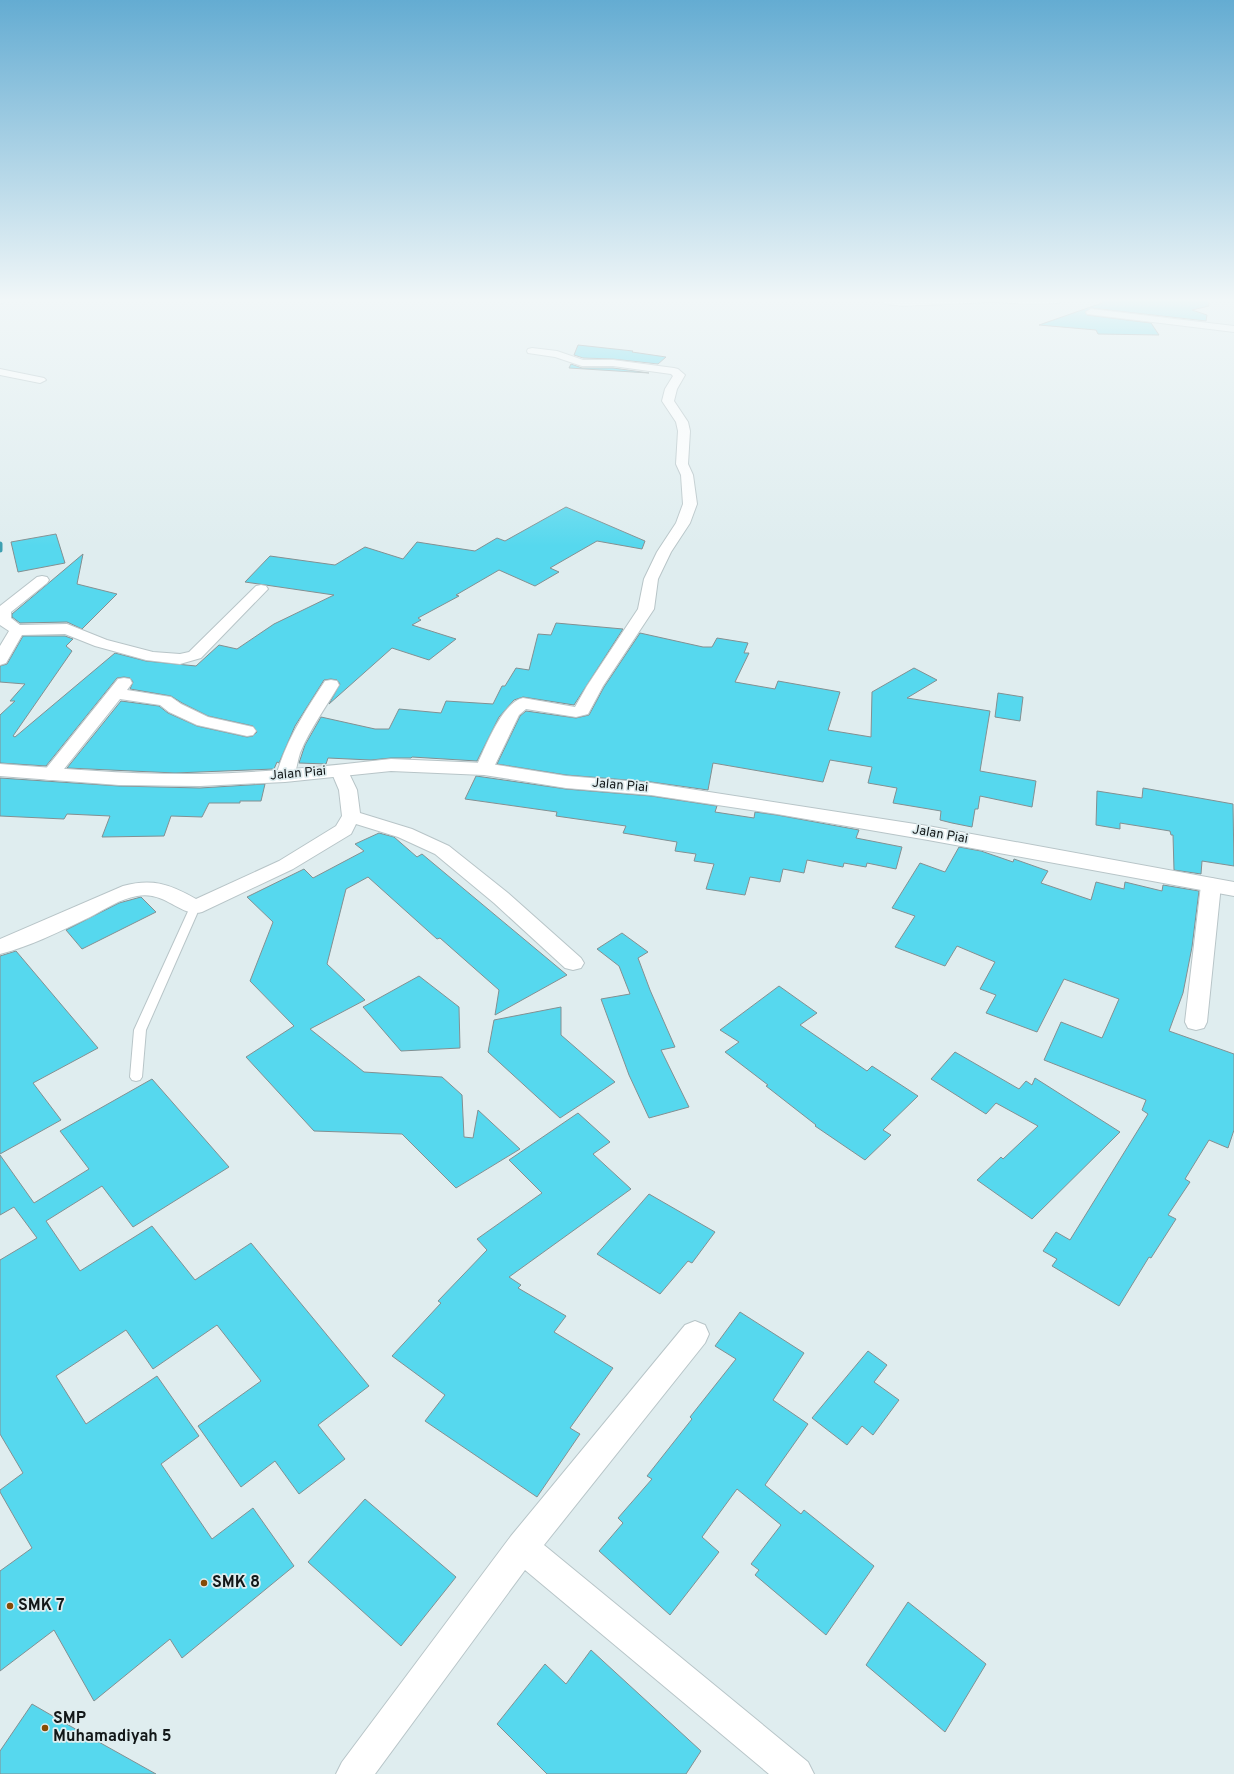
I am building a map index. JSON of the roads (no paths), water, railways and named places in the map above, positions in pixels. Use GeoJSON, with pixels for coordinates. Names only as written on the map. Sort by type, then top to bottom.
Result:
{"type":"FeatureCollection","features":[{"type":"Feature","properties":{"kind":"street"},"geometry":{"type":"LineString","coordinates":[[484,769],[512,712],[519,705],[528,704],[576,712],[582,710],[595,686],[646,609],[651,579],[664,552],[683,523],[690,504],[687,475],[682,464],[684,431],[682,422],[668,401],[671,389],[676,381]]}},
{"type":"Feature","properties":{"kind":"street"},"geometry":{"type":"LineString","coordinates":[[42,580],[4,610],[3,620],[17,630],[68,629],[101,643],[152,657],[180,659],[195,655],[261,589]]}},
{"type":"Feature","properties":{"kind":"street"},"geometry":{"type":"LineString","coordinates":[[0,660],[17,630]]}},
{"type":"Feature","properties":{"kind":"street"},"geometry":{"type":"LineString","coordinates":[[285,776],[290,754],[331,685]]}},
{"type":"Feature","properties":{"kind":"street"},"geometry":{"type":"LineString","coordinates":[[50,775],[121,687],[165,701],[175,708],[187,712],[203,721],[248,731]]}},
{"type":"Feature","properties":{"kind":"street","name":"Jalan Piai"},"geometry":{"type":"LineString","coordinates":[[0,770],[50,775],[119,779],[200,780],[285,776],[391,765],[484,769],[566,782],[652,789],[792,810],[936,834],[1234,889]]}},
{"type":"Feature","properties":{"kind":"street"},"geometry":{"type":"LineString","coordinates":[[0,947],[128,891],[146,888],[170,892],[195,906],[292,861],[344,830],[350,816],[348,790],[340,771]]}},
{"type":"Feature","properties":{"kind":"street"},"geometry":{"type":"LineString","coordinates":[[350,816],[405,833],[442,850],[501,898],[573,963]]}},
{"type":"Feature","properties":{"kind":"street"},"geometry":{"type":"LineString","coordinates":[[1196,1022],[1210,885]]}},
{"type":"Feature","properties":{"kind":"street"},"geometry":{"type":"LineString","coordinates":[[354,1774],[522,1547],[695,1334]]}},
{"type":"Feature","properties":{"kind":"street"},"geometry":{"type":"LineString","coordinates":[[522,1547],[796,1774]]}},
{"type":"Feature","properties":{"kind":"lane"},"geometry":{"type":"LineString","coordinates":[[136,1077],[140,1030],[195,906]]}},
{"type":"Feature","properties":{"kind":"waterway"},"geometry":{"type":"LineString","coordinates":[[0,544],[0,550]]}},
{"type":"Feature","properties":{"kind":"place","name":"SMK 8"},"geometry":{"type":"Point","coordinates":[204,1583]}},
{"type":"Feature","properties":{"kind":"place","name":"SMK 7"},"geometry":{"type":"Point","coordinates":[10,1606]}},
{"type":"Feature","properties":{"kind":"place","name":"SMP Muhamadiyah 5"},"geometry":{"type":"Point","coordinates":[45,1728]}}]}
